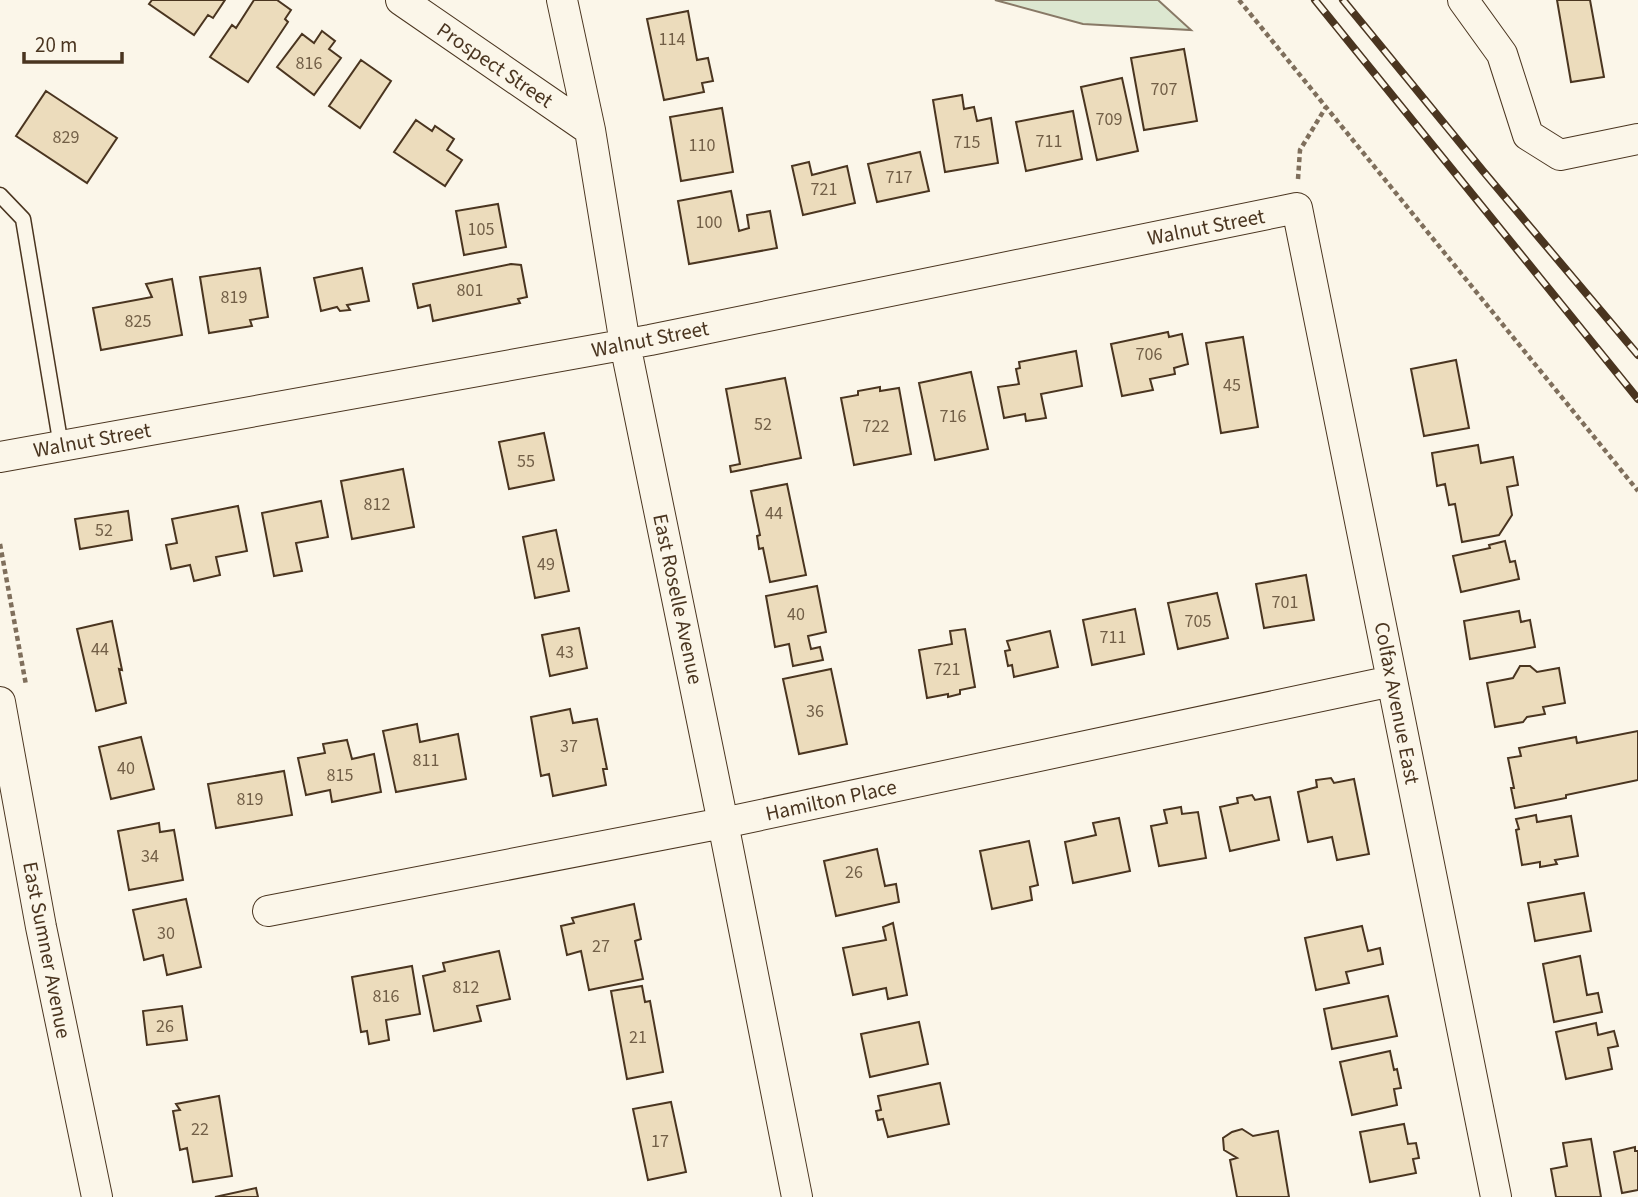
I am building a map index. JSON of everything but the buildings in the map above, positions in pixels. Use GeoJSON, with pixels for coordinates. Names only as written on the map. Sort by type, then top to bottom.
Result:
{"type":"FeatureCollection","features":[{"type":"Feature","properties":{"kind":"street","name":"Prospect Street"},"geometry":{"type":"LineString","coordinates":[[401,0],[590,130]]}},
{"type":"Feature","properties":{"kind":"street","name":"East Roselle Avenue"},"geometry":{"type":"LineString","coordinates":[[562,0],[590,130],[625,344],[797,1197]]}},
{"type":"Feature","properties":{"kind":"street"},"geometry":{"type":"LineString","coordinates":[[1463,0],[1502,54],[1528,135],[1560,155],[1638,139]]}},
{"type":"Feature","properties":{"kind":"street","name":"Walnut Street"},"geometry":{"type":"LineString","coordinates":[[0,457],[625,344],[1297,208]]}},
{"type":"Feature","properties":{"kind":"street","name":"Colfax Avenue East"},"geometry":{"type":"LineString","coordinates":[[1297,208],[1496,1197]]}},
{"type":"Feature","properties":{"kind":"street","name":"Hamilton Place"},"geometry":{"type":"LineString","coordinates":[[268,911],[723,823],[1392,681]]}},
{"type":"Feature","properties":{"kind":"street","name":"East Sumner Avenue"},"geometry":{"type":"LineString","coordinates":[[0,702],[41,927],[97,1197]]}},
{"type":"Feature","properties":{"kind":"lane"},"geometry":{"type":"LineString","coordinates":[[0,195],[23,219],[61,446]]}},
{"type":"Feature","properties":{"kind":"path"},"geometry":{"type":"LineString","coordinates":[[1239,0],[1638,491]]}},
{"type":"Feature","properties":{"kind":"path"},"geometry":{"type":"LineString","coordinates":[[1297,208],[1300,150],[1326,107]]}},
{"type":"Feature","properties":{"kind":"green space"},"geometry":{"type":"Polygon","coordinates":[[[995,0],[1158,0],[1191,30],[1083,24],[995,0]]]}},
{"type":"Feature","properties":{"kind":"railway"},"geometry":{"type":"LineString","coordinates":[[1315,0],[1638,399]]}},
{"type":"Feature","properties":{"kind":"railway"},"geometry":{"type":"LineString","coordinates":[[1343,0],[1638,355]]}}]}
